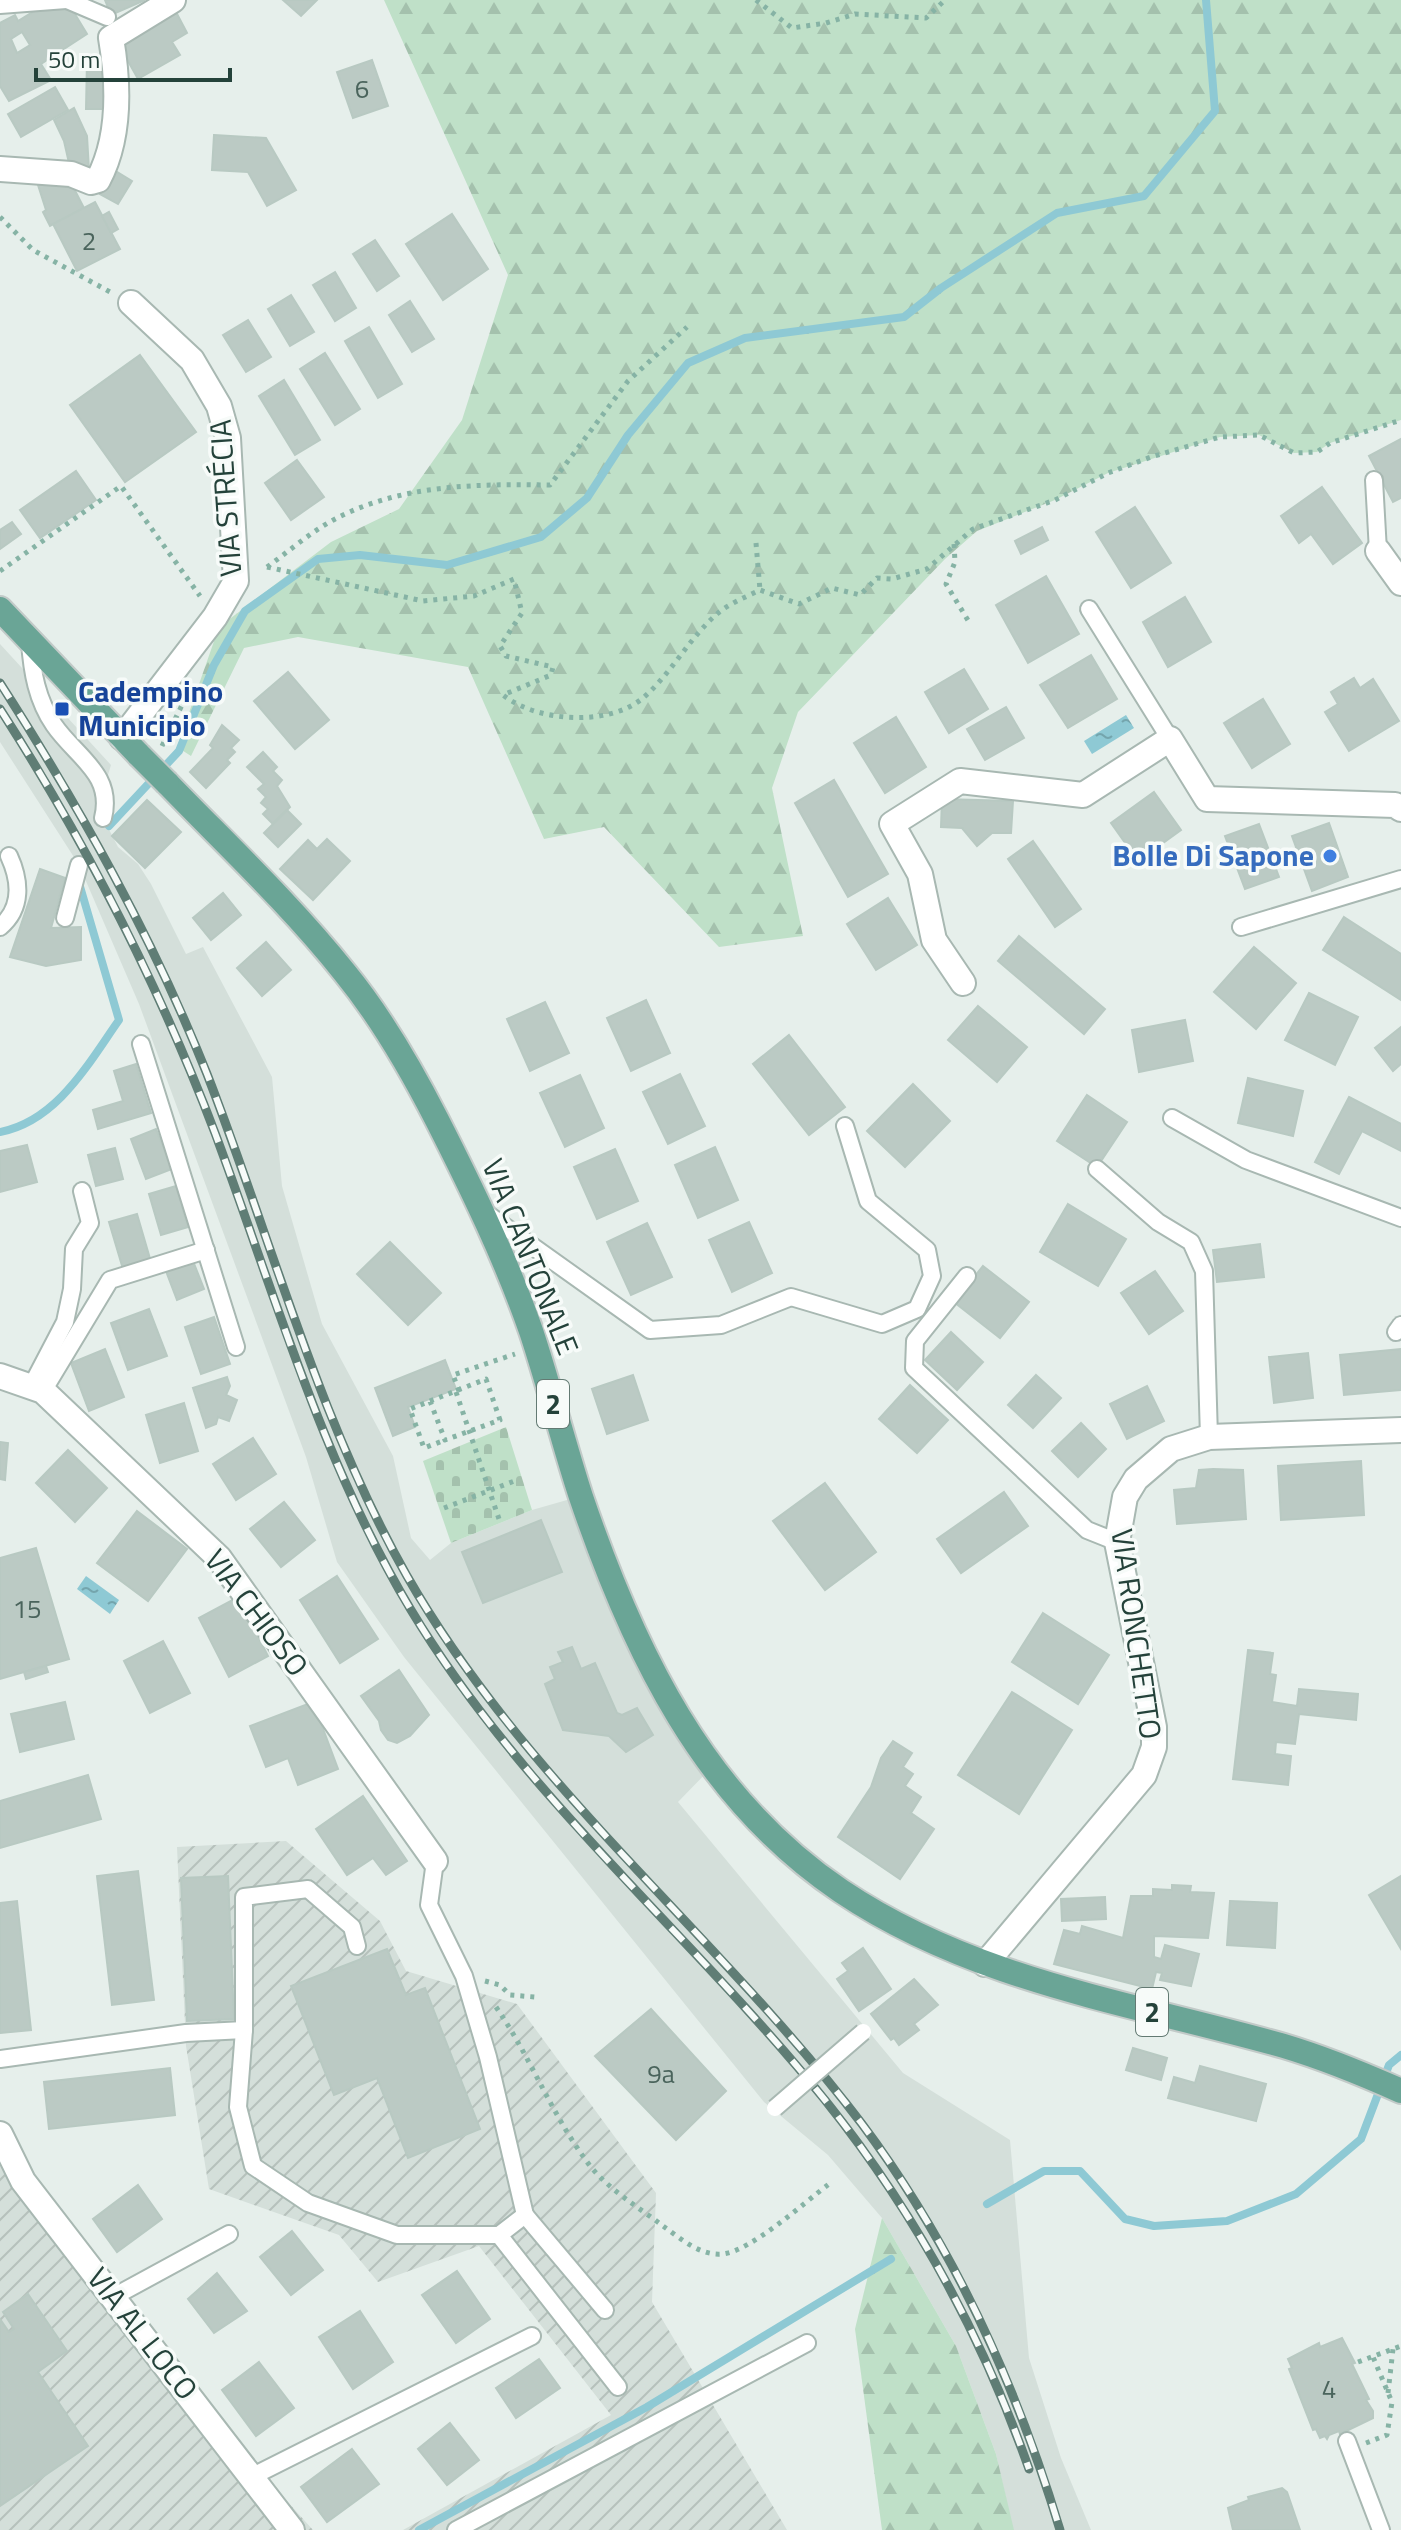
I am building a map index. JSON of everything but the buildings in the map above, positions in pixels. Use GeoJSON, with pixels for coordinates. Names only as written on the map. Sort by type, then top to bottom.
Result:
{"type":"FeatureCollection","features":[{"type":"Feature","properties":{"kind":"main road","name":"VIA CANTONALE"},"geometry":{"type":"LineString","coordinates":[[0,609],[349,978],[418,1086],[478,1208],[530,1328],[581,1496],[620,1604],[659,1687],[711,1768],[773,1836],[838,1889],[889,1919],[985,1964]]}},
{"type":"Feature","properties":{"kind":"main road","name":"2"},"geometry":{"type":"LineString","coordinates":[[985,1964],[1055,1988],[1319,2057],[1401,2091]]}},
{"type":"Feature","properties":{"kind":"street"},"geometry":{"type":"LineString","coordinates":[[0,169],[71,174],[91,182],[98,180],[112,155],[118,81],[109,28],[173,0]]}},
{"type":"Feature","properties":{"kind":"street","name":"VIA STRÉCIA"},"geometry":{"type":"LineString","coordinates":[[122,738],[215,617],[236,581],[228,438],[219,406],[192,360],[131,303]]}},
{"type":"Feature","properties":{"kind":"street"},"geometry":{"type":"LineString","coordinates":[[1378,551],[1401,583]]}},
{"type":"Feature","properties":{"kind":"street"},"geometry":{"type":"LineString","coordinates":[[963,983],[934,940],[920,874],[892,824],[960,781],[1083,795],[1170,739],[1207,799],[1395,805],[1401,809]]}},
{"type":"Feature","properties":{"kind":"street","name":"VIA CHIOSO"},"geometry":{"type":"LineString","coordinates":[[0,1376],[37,1389],[219,1558],[435,1861]]}},
{"type":"Feature","properties":{"kind":"street","name":"VIA RONCHETTO"},"geometry":{"type":"LineString","coordinates":[[985,1964],[1144,1775],[1151,1759],[1154,1727],[1117,1542],[1125,1497],[1136,1479],[1171,1449],[1209,1437],[1401,1430]]}},
{"type":"Feature","properties":{"kind":"street","name":"VIA AL LOCO"},"geometry":{"type":"LineString","coordinates":[[0,2134],[23,2181],[115,2296],[292,2530]]}},
{"type":"Feature","properties":{"kind":"lane"},"geometry":{"type":"LineString","coordinates":[[0,5],[66,0],[109,28]]}},
{"type":"Feature","properties":{"kind":"lane"},"geometry":{"type":"LineString","coordinates":[[99,0],[109,28]]}},
{"type":"Feature","properties":{"kind":"lane"},"geometry":{"type":"LineString","coordinates":[[1374,480],[1378,551]]}},
{"type":"Feature","properties":{"kind":"lane"},"geometry":{"type":"LineString","coordinates":[[1089,609],[1170,739]]}},
{"type":"Feature","properties":{"kind":"lane"},"geometry":{"type":"LineString","coordinates":[[30,642],[32,675],[54,724],[102,781],[107,794],[103,818]]}},
{"type":"Feature","properties":{"kind":"lane"},"geometry":{"type":"LineString","coordinates":[[0,927],[19,894],[17,874],[9,856]]}},
{"type":"Feature","properties":{"kind":"lane"},"geometry":{"type":"LineString","coordinates":[[65,918],[79,865]]}},
{"type":"Feature","properties":{"kind":"lane"},"geometry":{"type":"LineString","coordinates":[[1241,927],[1401,879]]}},
{"type":"Feature","properties":{"kind":"lane"},"geometry":{"type":"LineString","coordinates":[[141,1044],[236,1347]]}},
{"type":"Feature","properties":{"kind":"lane"},"geometry":{"type":"LineString","coordinates":[[1172,1118],[1246,1160],[1401,1218]]}},
{"type":"Feature","properties":{"kind":"lane"},"geometry":{"type":"LineString","coordinates":[[478,1208],[650,1330],[721,1325],[791,1297],[882,1324],[917,1309],[932,1276],[927,1250],[868,1201],[845,1126]]}},
{"type":"Feature","properties":{"kind":"lane"},"geometry":{"type":"LineString","coordinates":[[1097,1169],[1158,1222],[1191,1242],[1204,1271],[1209,1437]]}},
{"type":"Feature","properties":{"kind":"lane"},"geometry":{"type":"LineString","coordinates":[[37,1389],[65,1322],[72,1289],[74,1249],[90,1223],[82,1191]]}},
{"type":"Feature","properties":{"kind":"lane"},"geometry":{"type":"LineString","coordinates":[[37,1389],[110,1280],[206,1250]]}},
{"type":"Feature","properties":{"kind":"lane"},"geometry":{"type":"LineString","coordinates":[[967,1276],[915,1341],[914,1368],[1087,1530],[1117,1542]]}},
{"type":"Feature","properties":{"kind":"lane"},"geometry":{"type":"LineString","coordinates":[[435,1861],[429,1905],[464,1976],[488,2057],[525,2215],[605,2310]]}},
{"type":"Feature","properties":{"kind":"lane"},"geometry":{"type":"LineString","coordinates":[[357,1946],[352,1927],[308,1889],[244,1897],[244,2030],[238,2107],[253,2166],[308,2203],[397,2235],[499,2235],[525,2215]]}},
{"type":"Feature","properties":{"kind":"lane"},"geometry":{"type":"LineString","coordinates":[[0,2059],[186,2033],[244,2030]]}},
{"type":"Feature","properties":{"kind":"lane"},"geometry":{"type":"LineString","coordinates":[[775,2108],[863,2032]]}},
{"type":"Feature","properties":{"kind":"lane"},"geometry":{"type":"LineString","coordinates":[[115,2296],[229,2234]]}},
{"type":"Feature","properties":{"kind":"lane"},"geometry":{"type":"LineString","coordinates":[[499,2235],[618,2387]]}},
{"type":"Feature","properties":{"kind":"lane"},"geometry":{"type":"LineString","coordinates":[[251,2477],[532,2336]]}},
{"type":"Feature","properties":{"kind":"lane"},"geometry":{"type":"LineString","coordinates":[[456,2530],[807,2343]]}},
{"type":"Feature","properties":{"kind":"lane"},"geometry":{"type":"LineString","coordinates":[[1349,2445],[1381,2530]]}},
{"type":"Feature","properties":{"kind":"path"},"geometry":{"type":"LineString","coordinates":[[756,0],[792,28],[826,23],[855,14],[926,18],[945,0]]}},
{"type":"Feature","properties":{"kind":"path"},"geometry":{"type":"LineString","coordinates":[[0,217],[33,250],[131,303]]}},
{"type":"Feature","properties":{"kind":"path"},"geometry":{"type":"LineString","coordinates":[[236,581],[267,567],[315,531],[344,514],[379,501],[411,492],[473,484],[550,485],[628,381],[687,327]]}},
{"type":"Feature","properties":{"kind":"path"},"geometry":{"type":"LineString","coordinates":[[267,567],[423,601],[474,596],[514,579],[522,613],[500,646],[506,656],[553,667],[551,675],[503,695],[511,701],[570,720],[621,709],[642,699],[718,613],[760,590],[799,604],[832,588],[860,595],[877,578],[892,579],[927,569],[973,529],[1055,500],[1108,473],[1220,437],[1259,435],[1294,453],[1317,452],[1330,443],[1401,420]]}},
{"type":"Feature","properties":{"kind":"path"},"geometry":{"type":"LineString","coordinates":[[0,571],[121,486],[215,617]]}},
{"type":"Feature","properties":{"kind":"path"},"geometry":{"type":"LineString","coordinates":[[756,543],[760,590]]}},
{"type":"Feature","properties":{"kind":"path"},"geometry":{"type":"LineString","coordinates":[[954,543],[955,562],[946,584],[969,622]]}},
{"type":"Feature","properties":{"kind":"path"},"geometry":{"type":"LineString","coordinates":[[499,1519],[453,1375],[507,1356]]}},
{"type":"Feature","properties":{"kind":"path"},"geometry":{"type":"LineString","coordinates":[[486,1379],[500,1420],[424,1448],[410,1409],[430,1401],[486,1379]]}},
{"type":"Feature","properties":{"kind":"path"},"geometry":{"type":"LineString","coordinates":[[430,1401],[445,1440]]}},
{"type":"Feature","properties":{"kind":"path"},"geometry":{"type":"LineString","coordinates":[[444,1508],[517,1480]]}},
{"type":"Feature","properties":{"kind":"path"},"geometry":{"type":"LineString","coordinates":[[464,1976],[500,1985],[510,1995],[535,1997]]}},
{"type":"Feature","properties":{"kind":"path"},"geometry":{"type":"LineString","coordinates":[[464,1976],[496,2006],[524,2047],[550,2104],[586,2161],[610,2186],[693,2248],[722,2254],[742,2248],[829,2184]]}},
{"type":"Feature","properties":{"kind":"path"},"geometry":{"type":"LineString","coordinates":[[1358,2362],[1401,2346]]}},
{"type":"Feature","properties":{"kind":"path"},"geometry":{"type":"LineString","coordinates":[[1388,2394],[1393,2349]]}},
{"type":"Feature","properties":{"kind":"path"},"geometry":{"type":"LineString","coordinates":[[1349,2445],[1387,2435],[1392,2402],[1373,2357]]}},
{"type":"Feature","properties":{"kind":"shaded area"},"geometry":{"type":"Polygon","coordinates":[[[0,644],[111,765],[98,808],[118,847],[138,864],[151,884],[186,954],[203,947],[272,1077],[282,1186],[322,1324],[393,1456],[411,1538],[430,1560],[451,1543],[532,1510],[581,1496],[711,1768],[678,1802],[903,2073],[1010,2140],[1029,2358],[1061,2458],[1091,2530],[1013,2530],[996,2454],[956,2346],[882,2218],[828,2155],[764,2102],[404,1657],[337,1562],[306,1457],[139,1004],[79,865],[0,742],[0,644]]]}},
{"type":"Feature","properties":{"kind":"shaded area"},"geometry":{"type":"Polygon","coordinates":[[[286,1841],[380,1921],[406,1971],[517,2004],[656,2193],[652,2302],[787,2530],[403,2530],[611,2415],[479,2246],[378,2282],[339,2235],[209,2189],[186,2046],[177,1847],[286,1841]]]}},
{"type":"Feature","properties":{"kind":"shaded area"},"geometry":{"type":"Polygon","coordinates":[[[0,2134],[250,2460],[313,2530],[0,2530],[0,2134]]]}},
{"type":"Feature","properties":{"kind":"green space"},"geometry":{"type":"Polygon","coordinates":[[[384,0],[1401,0],[1401,420],[1330,443],[1317,452],[1294,453],[1259,435],[1220,437],[1108,473],[1055,500],[977,531],[945,559],[798,712],[772,788],[803,936],[719,947],[604,827],[544,839],[468,667],[298,637],[244,648],[191,756],[177,747],[219,627],[331,542],[399,509],[462,420],[508,275],[384,0]]]}},
{"type":"Feature","properties":{"kind":"green space"},"geometry":{"type":"Polygon","coordinates":[[[506,1427],[532,1510],[451,1543],[423,1461],[506,1427]]]}},
{"type":"Feature","properties":{"kind":"green space"},"geometry":{"type":"Polygon","coordinates":[[[882,2218],[956,2346],[996,2454],[1014,2530],[882,2530],[855,2329],[882,2218]]]}},
{"type":"Feature","properties":{"kind":"water"},"geometry":{"type":"Polygon","coordinates":[[[1126,715],[1134,728],[1092,754],[1084,741],[1126,715]]]}},
{"type":"Feature","properties":{"kind":"water"},"geometry":{"type":"Polygon","coordinates":[[[86,1576],[119,1600],[110,1614],[77,1589],[86,1576]]]}},
{"type":"Feature","properties":{"kind":"waterway"},"geometry":{"type":"LineString","coordinates":[[109,826],[179,751],[214,665],[245,611],[318,559],[360,555],[447,565],[541,537],[587,498],[628,435],[688,363],[745,338],[904,317],[941,288],[1057,213],[1144,196],[1215,111],[1206,0]]}},
{"type":"Feature","properties":{"kind":"waterway"},"geometry":{"type":"LineString","coordinates":[[0,1132],[20,1126],[55,1103],[83,1072],[119,1020],[79,883]]}},
{"type":"Feature","properties":{"kind":"waterway"},"geometry":{"type":"LineString","coordinates":[[987,2204],[1044,2171],[1080,2171],[1125,2219],[1154,2226],[1227,2221],[1296,2194],[1361,2139],[1389,2065],[1401,2055]]}},
{"type":"Feature","properties":{"kind":"waterway"},"geometry":{"type":"LineString","coordinates":[[419,2530],[647,2407],[891,2259]]}},
{"type":"Feature","properties":{"kind":"railway"},"geometry":{"type":"LineString","coordinates":[[0,683],[86,825],[163,972],[207,1074],[298,1329],[347,1455],[407,1576],[455,1652],[508,1724],[806,2055],[862,2124],[895,2171],[926,2219],[979,2318],[1023,2422],[1060,2530]]}},
{"type":"Feature","properties":{"kind":"railway"},"geometry":{"type":"LineString","coordinates":[[0,709],[91,862],[145,968],[215,1133],[326,1436],[379,1554],[411,1610],[455,1678],[504,1742],[609,1862],[773,2039],[857,2142],[943,2276],[990,2370],[1029,2469]]}},
{"type":"Feature","properties":{"kind":"place","name":"Cadempino Municipio"},"geometry":{"type":"Point","coordinates":[62,709]}},
{"type":"Feature","properties":{"kind":"place","name":"Bolle Di Sapone"},"geometry":{"type":"Point","coordinates":[1330,856]}}]}
